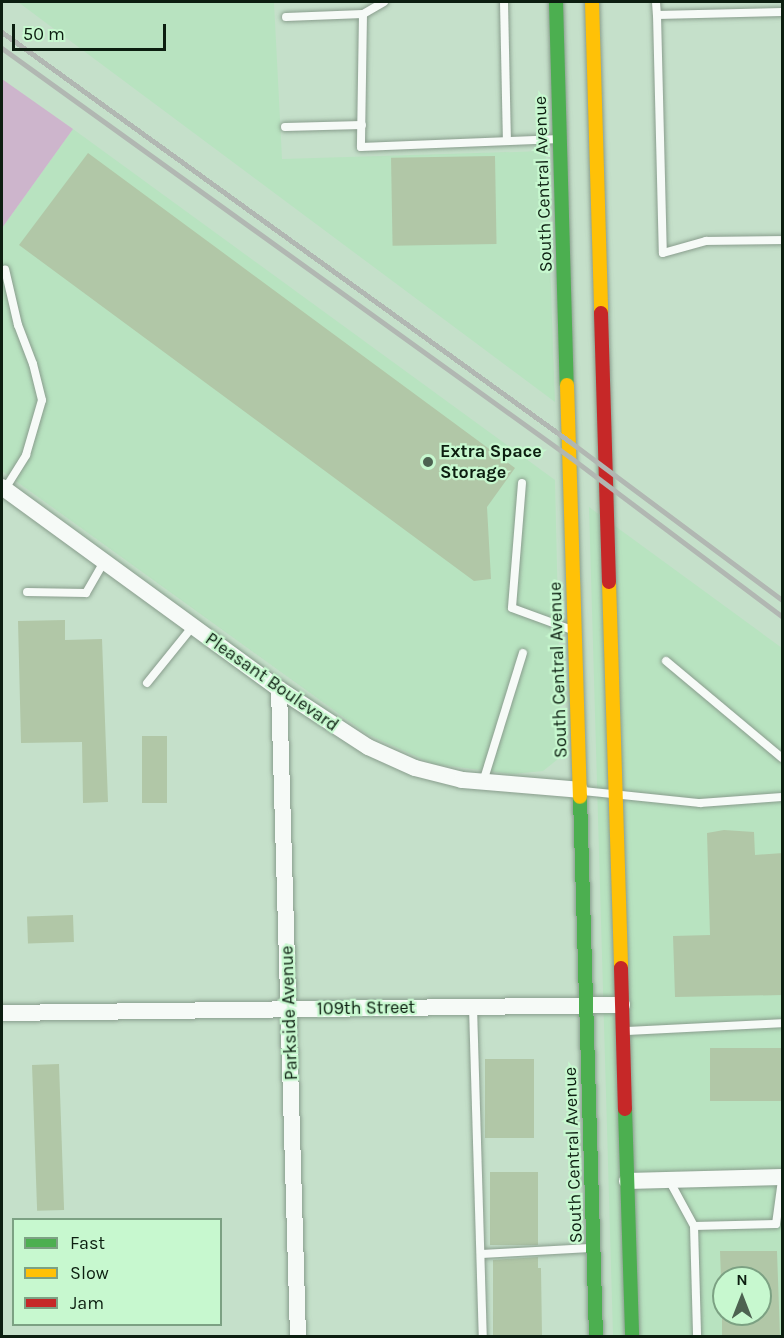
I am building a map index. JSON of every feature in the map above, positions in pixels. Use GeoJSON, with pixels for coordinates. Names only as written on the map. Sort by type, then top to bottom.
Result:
{"type":"FeatureCollection","features":[{"type":"Feature","properties":{"kind":"street","name":"South Central Avenue"},"geometry":{"type":"LineString","coordinates":[[556,2],[596,1336]]}},
{"type":"Feature","properties":{"kind":"street"},"geometry":{"type":"LineString","coordinates":[[592,2],[632,1336]]}},
{"type":"Feature","properties":{"kind":"street","name":"Pleasant Boulevard"},"geometry":{"type":"LineString","coordinates":[[3,488],[105,560],[279,689],[368,747],[415,768],[483,783],[580,790]]}},
{"type":"Feature","properties":{"kind":"street","name":"Parkside Avenue"},"geometry":{"type":"LineString","coordinates":[[279,689],[298,1336]]}},
{"type":"Feature","properties":{"kind":"street","name":"109th Street"},"geometry":{"type":"LineString","coordinates":[[2,1013],[622,1005]]}},
{"type":"Feature","properties":{"kind":"street"},"geometry":{"type":"LineString","coordinates":[[627,1181],[783,1179]]}},
{"type":"Feature","properties":{"kind":"lane"},"geometry":{"type":"LineString","coordinates":[[286,17],[363,14],[384,2]]}},
{"type":"Feature","properties":{"kind":"lane"},"geometry":{"type":"LineString","coordinates":[[504,2],[507,141]]}},
{"type":"Feature","properties":{"kind":"lane"},"geometry":{"type":"LineString","coordinates":[[656,2],[663,253],[706,241],[783,240]]}},
{"type":"Feature","properties":{"kind":"lane"},"geometry":{"type":"LineString","coordinates":[[657,15],[783,12]]}},
{"type":"Feature","properties":{"kind":"lane"},"geometry":{"type":"LineString","coordinates":[[363,14],[361,147],[560,139]]}},
{"type":"Feature","properties":{"kind":"lane"},"geometry":{"type":"LineString","coordinates":[[285,127],[362,125]]}},
{"type":"Feature","properties":{"kind":"lane"},"geometry":{"type":"LineString","coordinates":[[3,488],[26,455],[42,400],[33,364],[18,325],[5,269]]}},
{"type":"Feature","properties":{"kind":"lane"},"geometry":{"type":"LineString","coordinates":[[522,483],[512,608],[575,631]]}},
{"type":"Feature","properties":{"kind":"lane"},"geometry":{"type":"LineString","coordinates":[[27,592],[86,593],[105,560]]}},
{"type":"Feature","properties":{"kind":"lane"},"geometry":{"type":"LineString","coordinates":[[147,683],[193,626]]}},
{"type":"Feature","properties":{"kind":"lane"},"geometry":{"type":"LineString","coordinates":[[483,783],[523,653]]}},
{"type":"Feature","properties":{"kind":"lane"},"geometry":{"type":"LineString","coordinates":[[666,661],[783,758]]}},
{"type":"Feature","properties":{"kind":"lane"},"geometry":{"type":"LineString","coordinates":[[580,790],[616,796],[700,803],[783,797]]}},
{"type":"Feature","properties":{"kind":"lane"},"geometry":{"type":"LineString","coordinates":[[473,1007],[483,1336]]}},
{"type":"Feature","properties":{"kind":"lane"},"geometry":{"type":"LineString","coordinates":[[622,1032],[783,1023]]}},
{"type":"Feature","properties":{"kind":"lane"},"geometry":{"type":"LineString","coordinates":[[694,1226],[776,1224],[783,1179]]}},
{"type":"Feature","properties":{"kind":"lane"},"geometry":{"type":"LineString","coordinates":[[669,1180],[694,1226],[697,1336]]}},
{"type":"Feature","properties":{"kind":"lane"},"geometry":{"type":"LineString","coordinates":[[481,1254],[594,1247]]}},
{"type":"Feature","properties":{"kind":"shaded area"},"geometry":{"type":"Polygon","coordinates":[[[18,2],[274,2],[282,159],[546,151],[555,402],[18,2]]]}},
{"type":"Feature","properties":{"kind":"shaded area"},"geometry":{"type":"Polygon","coordinates":[[[2,79],[73,129],[2,228],[2,79]]]}},
{"type":"Feature","properties":{"kind":"shaded area"},"geometry":{"type":"Polygon","coordinates":[[[73,129],[555,480],[561,744],[558,759],[543,771],[513,774],[433,764],[367,734],[2,471],[2,228],[73,129]]]}},
{"type":"Feature","properties":{"kind":"shaded area"},"geometry":{"type":"Polygon","coordinates":[[[589,507],[782,648],[782,1336],[613,1336],[589,507]]]}},
{"type":"Feature","properties":{"kind":"building"},"geometry":{"type":"Polygon","coordinates":[[[88,153],[515,468],[487,507],[491,579],[474,581],[19,245],[88,153]]]}},
{"type":"Feature","properties":{"kind":"building"},"geometry":{"type":"Polygon","coordinates":[[[495,156],[497,244],[393,246],[391,158],[495,156]]]}},
{"type":"Feature","properties":{"kind":"building"},"geometry":{"type":"Polygon","coordinates":[[[65,620],[65,640],[102,639],[108,802],[83,803],[82,742],[21,743],[18,621],[65,620]]]}},
{"type":"Feature","properties":{"kind":"building"},"geometry":{"type":"Polygon","coordinates":[[[142,736],[167,736],[167,803],[142,803],[142,736]]]}},
{"type":"Feature","properties":{"kind":"building"},"geometry":{"type":"Polygon","coordinates":[[[724,830],[754,832],[755,855],[783,853],[783,995],[675,997],[673,936],[710,935],[707,833],[724,830]]]}},
{"type":"Feature","properties":{"kind":"building"},"geometry":{"type":"Polygon","coordinates":[[[73,915],[74,942],[28,944],[27,917],[73,915]]]}},
{"type":"Feature","properties":{"kind":"building"},"geometry":{"type":"Polygon","coordinates":[[[710,1048],[782,1048],[782,1101],[710,1101],[710,1048]]]}},
{"type":"Feature","properties":{"kind":"building"},"geometry":{"type":"Polygon","coordinates":[[[485,1059],[534,1059],[534,1138],[485,1138],[485,1059]]]}},
{"type":"Feature","properties":{"kind":"building"},"geometry":{"type":"Polygon","coordinates":[[[59,1064],[64,1210],[37,1211],[32,1065],[59,1064]]]}},
{"type":"Feature","properties":{"kind":"building"},"geometry":{"type":"Polygon","coordinates":[[[490,1172],[538,1172],[538,1245],[490,1245],[490,1172]]]}},
{"type":"Feature","properties":{"kind":"building"},"geometry":{"type":"Polygon","coordinates":[[[720,1251],[777,1251],[780,1336],[722,1336],[722,1326],[772,1326],[772,1266],[721,1266],[720,1251]]]}},
{"type":"Feature","properties":{"kind":"building"},"geometry":{"type":"Polygon","coordinates":[[[538,1257],[538,1268],[541,1268],[542,1336],[493,1336],[493,1260],[538,1257]]]}},
{"type":"Feature","properties":{"kind":"railway"},"geometry":{"type":"LineString","coordinates":[[2,32],[569,441],[782,600]]}},
{"type":"Feature","properties":{"kind":"railway"},"geometry":{"type":"LineString","coordinates":[[2,48],[570,457],[782,616]]}},
{"type":"Feature","properties":{"kind":"traffic: fast"},"geometry":{"type":"LineString","coordinates":[[556,2],[567,385]]}},
{"type":"Feature","properties":{"kind":"traffic: fast"},"geometry":{"type":"LineString","coordinates":[[580,797],[596,1336]]}},
{"type":"Feature","properties":{"kind":"traffic: fast"},"geometry":{"type":"LineString","coordinates":[[625,1109],[632,1336]]}},
{"type":"Feature","properties":{"kind":"traffic: slow"},"geometry":{"type":"LineString","coordinates":[[592,2],[601,313]]}},
{"type":"Feature","properties":{"kind":"traffic: slow"},"geometry":{"type":"LineString","coordinates":[[567,385],[580,797]]}},
{"type":"Feature","properties":{"kind":"traffic: slow"},"geometry":{"type":"LineString","coordinates":[[609,582],[621,968]]}},
{"type":"Feature","properties":{"kind":"traffic: jam"},"geometry":{"type":"LineString","coordinates":[[601,313],[609,582]]}},
{"type":"Feature","properties":{"kind":"traffic: jam"},"geometry":{"type":"LineString","coordinates":[[621,968],[625,1109]]}},
{"type":"Feature","properties":{"kind":"place","name":"Extra Space Storage"},"geometry":{"type":"Point","coordinates":[428,462]}}]}
